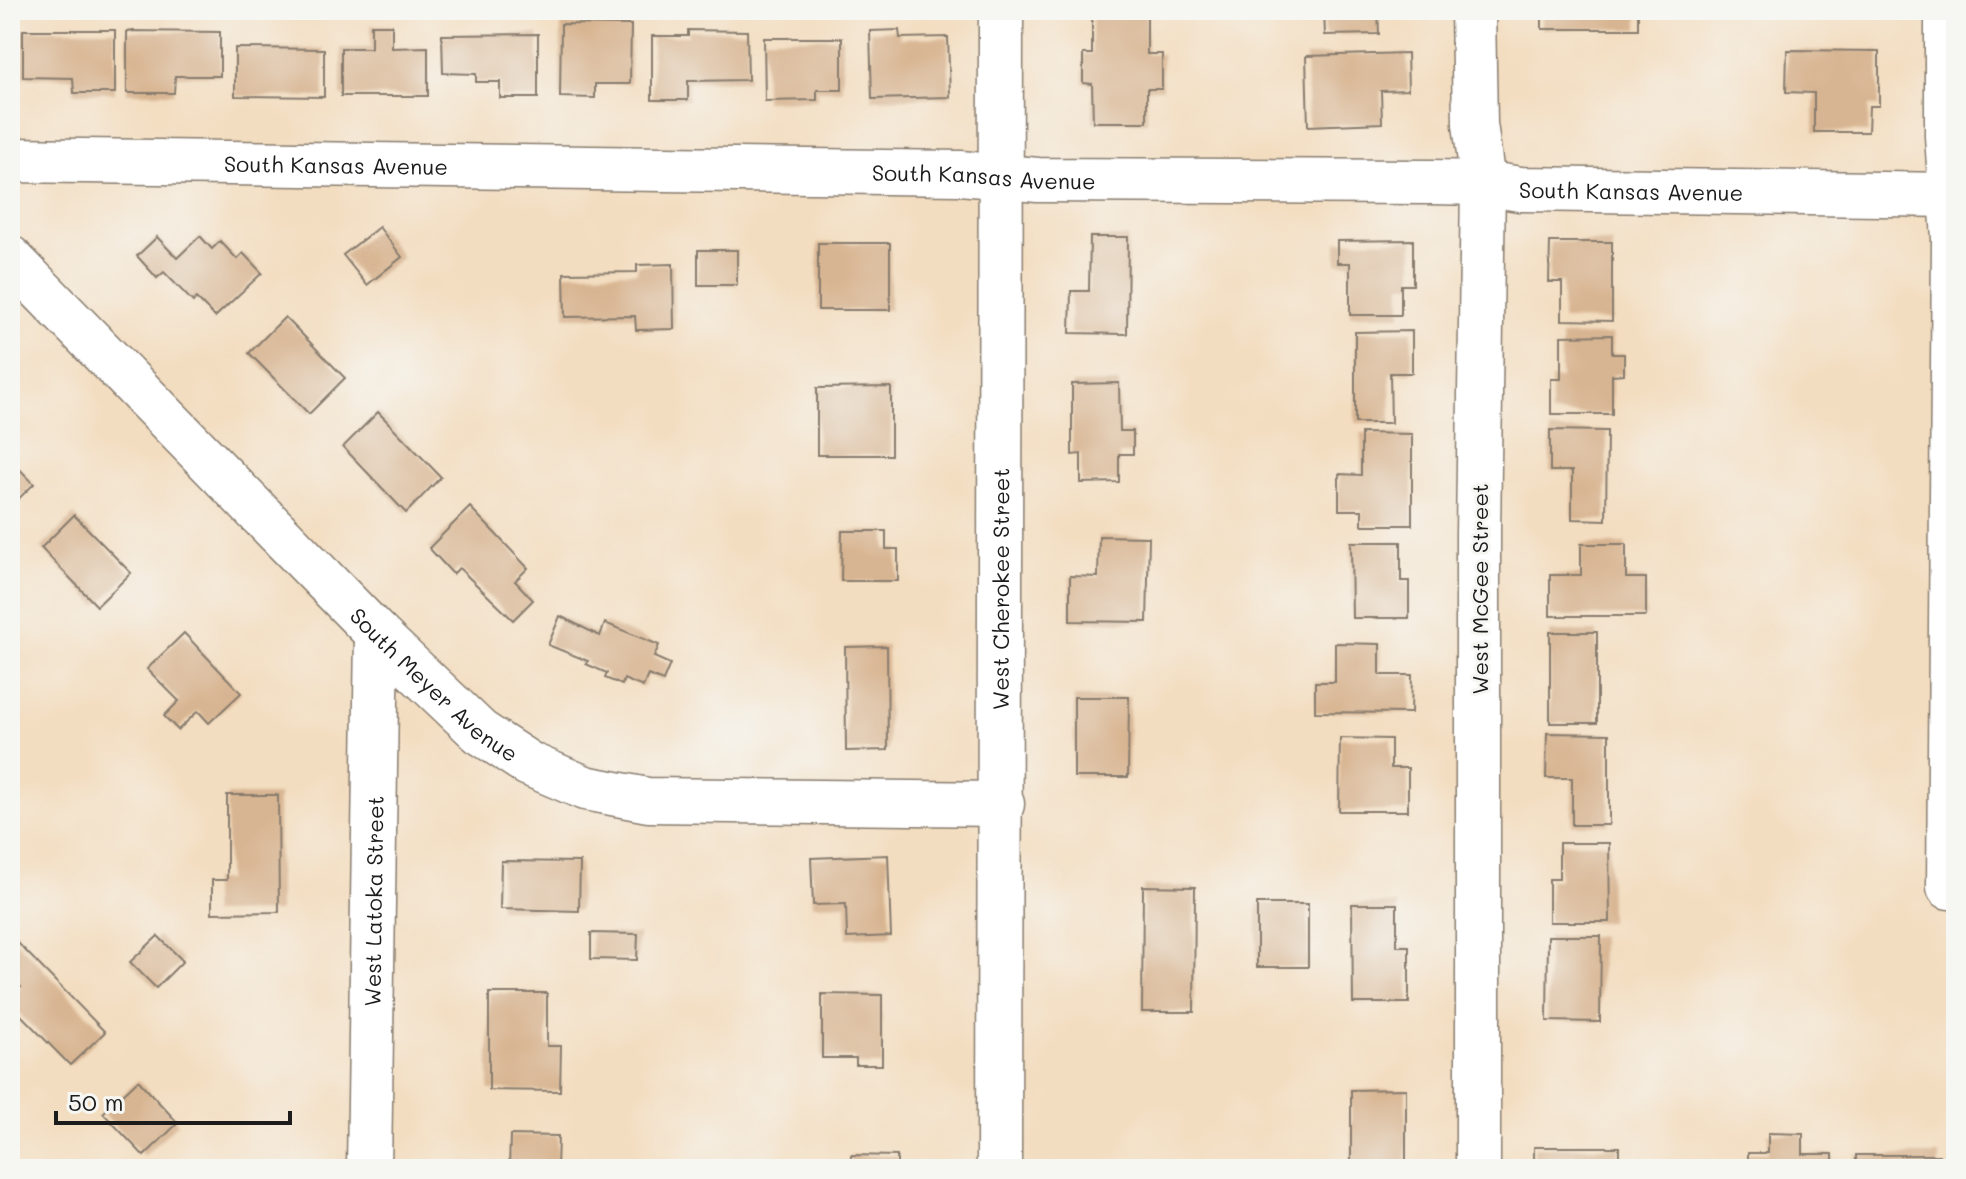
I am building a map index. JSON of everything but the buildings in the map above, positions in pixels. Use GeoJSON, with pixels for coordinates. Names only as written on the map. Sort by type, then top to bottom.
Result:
{"type":"FeatureCollection","features":[{"type":"Feature","properties":{"kind":"street","name":"West Cherokee Street"},"geometry":{"type":"LineString","coordinates":[[999,1169],[1001,10]]}},
{"type":"Feature","properties":{"kind":"street","name":"West McGee Street"},"geometry":{"type":"LineString","coordinates":[[1473,10],[1475,124],[1483,183],[1478,534],[1478,1169]]}},
{"type":"Feature","properties":{"kind":"street"},"geometry":{"type":"LineString","coordinates":[[1947,10],[1947,136],[1954,195],[1949,887]]}},
{"type":"Feature","properties":{"kind":"street","name":"South Kansas Avenue"},"geometry":{"type":"LineString","coordinates":[[10,160],[1002,175],[1038,180],[1483,183],[1520,189],[1954,195]]}},
{"type":"Feature","properties":{"kind":"street","name":"South Meyer Avenue"},"geometry":{"type":"LineString","coordinates":[[10,258],[377,634],[480,732],[529,764],[585,788],[648,800],[1002,804]]}},
{"type":"Feature","properties":{"kind":"street","name":"West Latoka Street"},"geometry":{"type":"LineString","coordinates":[[369,1169],[377,634]]}}]}
